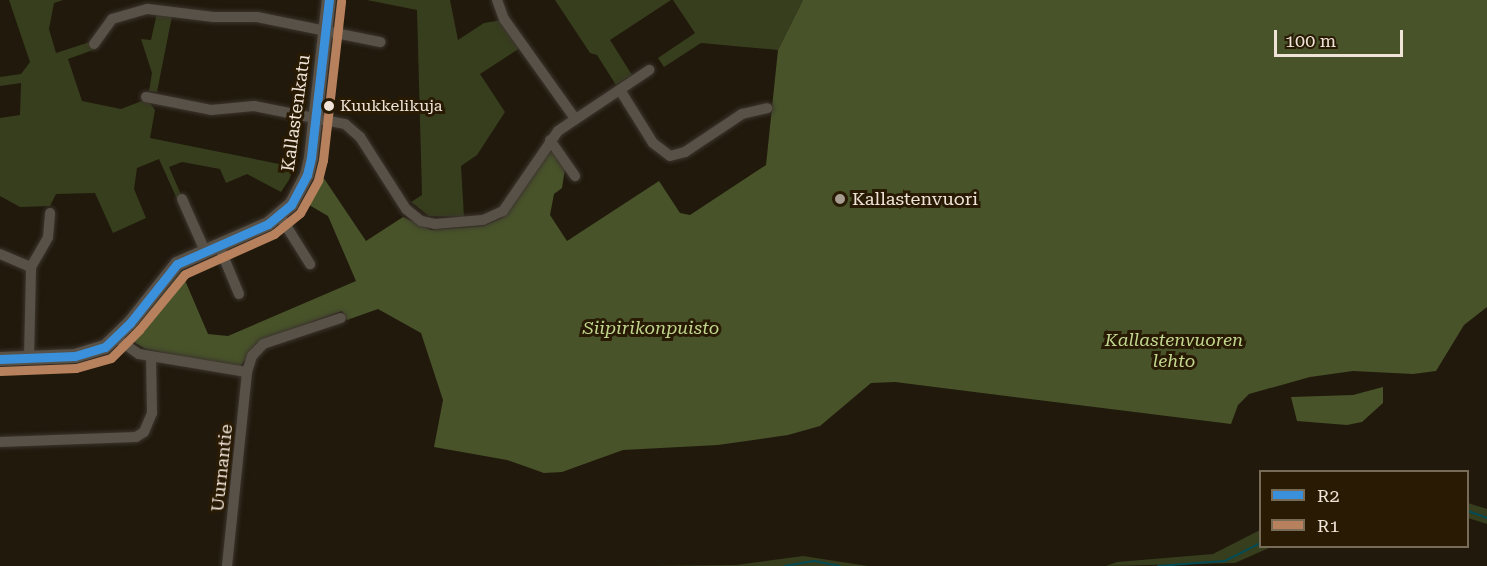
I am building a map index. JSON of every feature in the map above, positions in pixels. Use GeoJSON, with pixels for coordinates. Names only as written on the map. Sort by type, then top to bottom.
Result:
{"type":"FeatureCollection","features":[{"type":"Feature","properties":{"kind":"street","name":"Kallastenkatu"},"geometry":{"type":"LineString","coordinates":[[0,359],[91,353],[116,339],[177,264],[280,216],[300,194],[307,175],[329,0]]}},
{"type":"Feature","properties":{"kind":"street"},"geometry":{"type":"LineString","coordinates":[[497,0],[504,20],[574,117]]}},
{"type":"Feature","properties":{"kind":"street"},"geometry":{"type":"LineString","coordinates":[[94,45],[112,19],[148,9],[214,17],[249,15],[380,42]]}},
{"type":"Feature","properties":{"kind":"street"},"geometry":{"type":"LineString","coordinates":[[146,97],[211,110],[244,105],[316,117],[352,129],[406,209],[421,221],[435,224],[483,220],[502,211],[550,140],[574,117],[649,70]]}},
{"type":"Feature","properties":{"kind":"street"},"geometry":{"type":"LineString","coordinates":[[620,90],[653,143],[670,156],[685,152],[742,114],[767,108]]}},
{"type":"Feature","properties":{"kind":"street"},"geometry":{"type":"LineString","coordinates":[[550,140],[575,176]]}},
{"type":"Feature","properties":{"kind":"street"},"geometry":{"type":"LineString","coordinates":[[182,200],[205,251]]}},
{"type":"Feature","properties":{"kind":"street"},"geometry":{"type":"LineString","coordinates":[[29,358],[31,267],[48,237],[50,213]]}},
{"type":"Feature","properties":{"kind":"street"},"geometry":{"type":"LineString","coordinates":[[280,216],[310,264]]}},
{"type":"Feature","properties":{"kind":"street"},"geometry":{"type":"LineString","coordinates":[[219,246],[239,294]]}},
{"type":"Feature","properties":{"kind":"street"},"geometry":{"type":"LineString","coordinates":[[0,254],[31,267]]}},
{"type":"Feature","properties":{"kind":"street"},"geometry":{"type":"LineString","coordinates":[[116,339],[132,351],[151,357],[247,372],[252,356],[263,344],[341,318]]}},
{"type":"Feature","properties":{"kind":"street"},"geometry":{"type":"LineString","coordinates":[[0,442],[136,437],[144,432],[152,413],[151,357]]}},
{"type":"Feature","properties":{"kind":"street","name":"Uurnantie"},"geometry":{"type":"LineString","coordinates":[[227,566],[247,372]]}},
{"type":"Feature","properties":{"kind":"green space"},"geometry":{"type":"Polygon","coordinates":[[[9,0],[63,0],[54,3],[49,29],[56,53],[93,41],[96,49],[68,59],[82,101],[121,109],[147,99],[155,110],[150,138],[294,167],[281,192],[247,174],[226,183],[220,169],[182,162],[169,167],[182,197],[177,199],[159,159],[137,168],[134,189],[146,218],[113,233],[95,193],[56,194],[50,206],[20,207],[0,196],[0,118],[20,115],[21,83],[0,86],[0,77],[21,74],[30,62],[9,0]]]}},
{"type":"Feature","properties":{"kind":"green space"},"geometry":{"type":"Polygon","coordinates":[[[367,0],[450,0],[458,40],[484,23],[502,20],[520,48],[480,74],[505,112],[477,155],[461,166],[464,217],[429,216],[411,202],[422,195],[417,10],[367,0]]]}},
{"type":"Feature","properties":{"kind":"green space"},"geometry":{"type":"Polygon","coordinates":[[[555,0],[671,0],[610,40],[632,75],[616,85],[597,55],[590,53],[555,0]]]}},
{"type":"Feature","properties":{"kind":"green space"},"geometry":{"type":"Polygon","coordinates":[[[673,0],[803,0],[778,50],[701,43],[664,67],[658,58],[695,33],[673,0]]]}},
{"type":"Feature","properties":{"kind":"green space"},"geometry":{"type":"Polygon","coordinates":[[[803,0],[1487,0],[1487,307],[1464,325],[1436,371],[1413,374],[1353,371],[1310,377],[1249,394],[1238,405],[1231,424],[895,382],[871,383],[820,426],[788,435],[718,445],[623,450],[562,472],[544,473],[507,460],[434,447],[443,400],[421,333],[378,309],[347,320],[342,311],[264,339],[256,344],[239,368],[146,349],[127,338],[181,271],[208,334],[228,336],[356,281],[328,216],[304,202],[319,171],[366,241],[403,217],[431,230],[483,226],[502,218],[551,149],[565,169],[562,188],[554,194],[550,215],[567,241],[659,181],[680,213],[690,215],[766,165],[778,50],[803,0]]]}},
{"type":"Feature","properties":{"kind":"green space"},"geometry":{"type":"Polygon","coordinates":[[[157,13],[172,16],[157,92],[149,91],[152,73],[141,39],[151,40],[157,13]]]}},
{"type":"Feature","properties":{"kind":"green space"},"geometry":{"type":"Polygon","coordinates":[[[1383,387],[1383,403],[1362,422],[1347,425],[1297,421],[1291,397],[1353,395],[1383,387]]]}},
{"type":"Feature","properties":{"kind":"green space"},"geometry":{"type":"Polygon","coordinates":[[[1469,503],[1487,509],[1487,524],[1469,518],[1469,503]]]}},
{"type":"Feature","properties":{"kind":"green space"},"geometry":{"type":"Polygon","coordinates":[[[1259,531],[1259,548],[1269,548],[1235,563],[1106,566],[1117,562],[1213,554],[1259,531]]]}},
{"type":"Feature","properties":{"kind":"green space"},"geometry":{"type":"Polygon","coordinates":[[[803,556],[868,566],[649,566],[736,565],[803,556]]]}},
{"type":"Feature","properties":{"kind":"waterway"},"geometry":{"type":"LineString","coordinates":[[1469,511],[1487,518]]}},
{"type":"Feature","properties":{"kind":"waterway"},"geometry":{"type":"LineString","coordinates":[[1158,566],[1225,561],[1259,544]]}},
{"type":"Feature","properties":{"kind":"waterway"},"geometry":{"type":"LineString","coordinates":[[785,566],[814,561],[840,566]]}},
{"type":"Feature","properties":{"kind":"transit line","name":"R2"},"geometry":{"type":"LineString","coordinates":[[0,359],[75,356],[105,347],[130,323],[177,264],[268,224],[291,205],[307,175],[311,157],[329,0]]}},
{"type":"Feature","properties":{"kind":"transit line","name":"R1"},"geometry":{"type":"LineString","coordinates":[[0,371],[76,368],[111,358],[139,330],[185,274],[274,234],[300,213],[318,180],[323,160],[341,1]]}},
{"type":"Feature","properties":{"kind":"place","name":"Kuukkelikuja"},"geometry":{"type":"Point","coordinates":[329,106]}},
{"type":"Feature","properties":{"kind":"place","name":"Kallastenvuori"},"geometry":{"type":"Point","coordinates":[840,199]}},
{"type":"Feature","properties":{"kind":"park label","name":"Siipirikonpuisto"},"geometry":{"type":"Point","coordinates":[651,328]}},
{"type":"Feature","properties":{"kind":"park label","name":"Kallastenvuoren lehto"},"geometry":{"type":"Point","coordinates":[1174,351]}}]}
